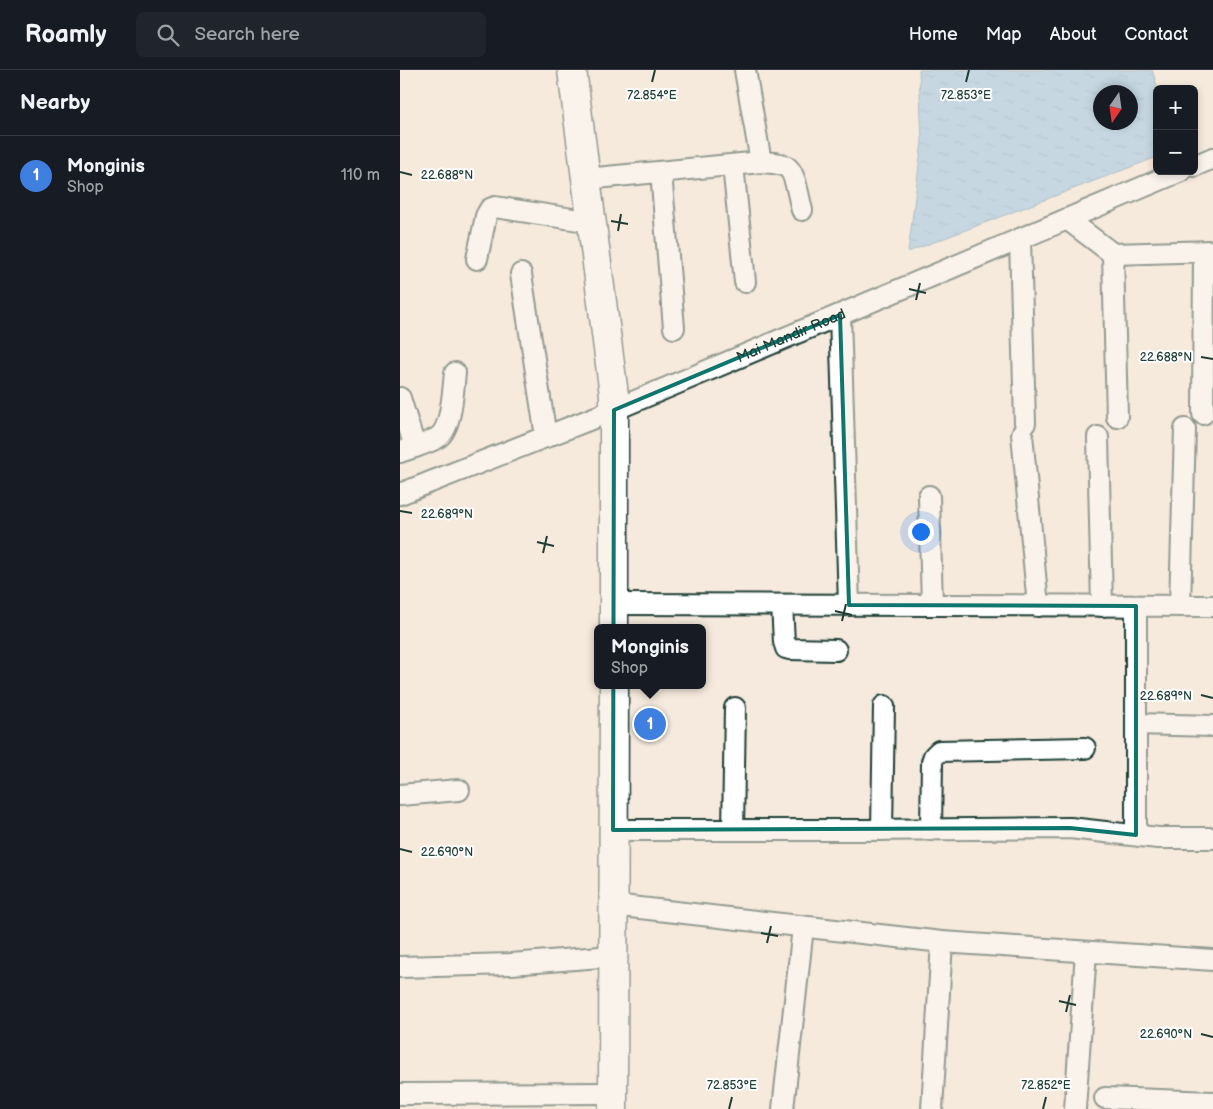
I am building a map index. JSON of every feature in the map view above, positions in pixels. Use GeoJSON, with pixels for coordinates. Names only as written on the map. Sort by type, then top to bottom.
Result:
{"type":"FeatureCollection","features":[{"type":"Feature","properties":{"kind":"main road"},"geometry":{"type":"LineString","coordinates":[[572,70],[614,395],[614,616]]}},
{"type":"Feature","properties":{"kind":"main road"},"geometry":{"type":"LineString","coordinates":[[613,1101],[614,689]]}},
{"type":"Feature","properties":{"kind":"street"},"geometry":{"type":"LineString","coordinates":[[745,70],[762,162]]}},
{"type":"Feature","properties":{"kind":"street"},"geometry":{"type":"LineString","coordinates":[[1198,164],[1213,158]]}},
{"type":"Feature","properties":{"kind":"street"},"geometry":{"type":"LineString","coordinates":[[586,179],[762,162],[777,163],[788,167],[792,174],[802,210]]}},
{"type":"Feature","properties":{"kind":"street"},"geometry":{"type":"LineString","coordinates":[[733,165],[745,282]]}},
{"type":"Feature","properties":{"kind":"street"},"geometry":{"type":"LineString","coordinates":[[661,172],[674,328]]}},
{"type":"Feature","properties":{"kind":"street","name":"Mai Mandir Road"},"geometry":{"type":"LineString","coordinates":[[400,494],[614,410],[1171,175]]}},
{"type":"Feature","properties":{"kind":"street"},"geometry":{"type":"LineString","coordinates":[[477,259],[486,216],[490,209],[495,207],[592,222]]}},
{"type":"Feature","properties":{"kind":"street"},"geometry":{"type":"LineString","coordinates":[[1066,219],[1113,254],[1208,252],[1203,414]]}},
{"type":"Feature","properties":{"kind":"street"},"geometry":{"type":"LineString","coordinates":[[1020,239],[1023,428],[1038,606]]}},
{"type":"Feature","properties":{"kind":"street"},"geometry":{"type":"LineString","coordinates":[[1113,254],[1117,417]]}},
{"type":"Feature","properties":{"kind":"street"},"geometry":{"type":"LineString","coordinates":[[521,274],[546,437]]}},
{"type":"Feature","properties":{"kind":"street"},"geometry":{"type":"LineString","coordinates":[[840,315],[849,605]]}},
{"type":"Feature","properties":{"kind":"street"},"geometry":{"type":"LineString","coordinates":[[400,398],[408,450],[437,438],[443,433],[448,423],[455,373]]}},
{"type":"Feature","properties":{"kind":"street"},"geometry":{"type":"LineString","coordinates":[[1180,606],[1185,429]]}},
{"type":"Feature","properties":{"kind":"street"},"geometry":{"type":"LineString","coordinates":[[1098,437],[1102,606]]}},
{"type":"Feature","properties":{"kind":"street"},"geometry":{"type":"LineString","coordinates":[[929,496],[932,605]]}},
{"type":"Feature","properties":{"kind":"street"},"geometry":{"type":"LineString","coordinates":[[782,604],[786,648],[836,650]]}},
{"type":"Feature","properties":{"kind":"street"},"geometry":{"type":"LineString","coordinates":[[614,616],[782,604],[1213,606]]}},
{"type":"Feature","properties":{"kind":"street"},"geometry":{"type":"LineString","coordinates":[[1136,606],[1136,835]]}},
{"type":"Feature","properties":{"kind":"street"},"geometry":{"type":"LineString","coordinates":[[882,830],[884,706]]}},
{"type":"Feature","properties":{"kind":"street"},"geometry":{"type":"LineString","coordinates":[[733,830],[735,708]]}},
{"type":"Feature","properties":{"kind":"street"},"geometry":{"type":"LineString","coordinates":[[1136,724],[1213,726]]}},
{"type":"Feature","properties":{"kind":"street"},"geometry":{"type":"LineString","coordinates":[[931,830],[932,762],[934,756],[939,751],[1085,748]]}},
{"type":"Feature","properties":{"kind":"street"},"geometry":{"type":"LineString","coordinates":[[400,795],[459,790]]}},
{"type":"Feature","properties":{"kind":"street"},"geometry":{"type":"LineString","coordinates":[[614,830],[1070,828],[1158,838],[1213,838]]}},
{"type":"Feature","properties":{"kind":"street"},"geometry":{"type":"LineString","coordinates":[[614,905],[942,942],[1213,960]]}},
{"type":"Feature","properties":{"kind":"street"},"geometry":{"type":"LineString","coordinates":[[783,1109],[803,927]]}},
{"type":"Feature","properties":{"kind":"street"},"geometry":{"type":"LineString","coordinates":[[932,1109],[942,942]]}},
{"type":"Feature","properties":{"kind":"street"},"geometry":{"type":"LineString","coordinates":[[1075,1109],[1086,952]]}},
{"type":"Feature","properties":{"kind":"street"},"geometry":{"type":"LineString","coordinates":[[400,967],[511,964],[613,956]]}},
{"type":"Feature","properties":{"kind":"street"},"geometry":{"type":"LineString","coordinates":[[400,1094],[613,1101]]}},
{"type":"Feature","properties":{"kind":"street"},"geometry":{"type":"LineString","coordinates":[[1105,1098],[1213,1102]]}},
{"type":"Feature","properties":{"kind":"highlighted area"},"geometry":{"type":"Polygon","coordinates":[[[840,315],[849,605],[1136,606],[1136,835],[1070,828],[613,830],[614,410],[840,315]]]}},
{"type":"Feature","properties":{"kind":"water"},"geometry":{"type":"Polygon","coordinates":[[[919,70],[1152,70],[1157,85],[1153,85],[1153,159],[908,252],[922,142],[919,70]]]}},
{"type":"Feature","properties":{"kind":"place","name":"Monginis"},"geometry":{"type":"Point","coordinates":[650,724]}}]}
